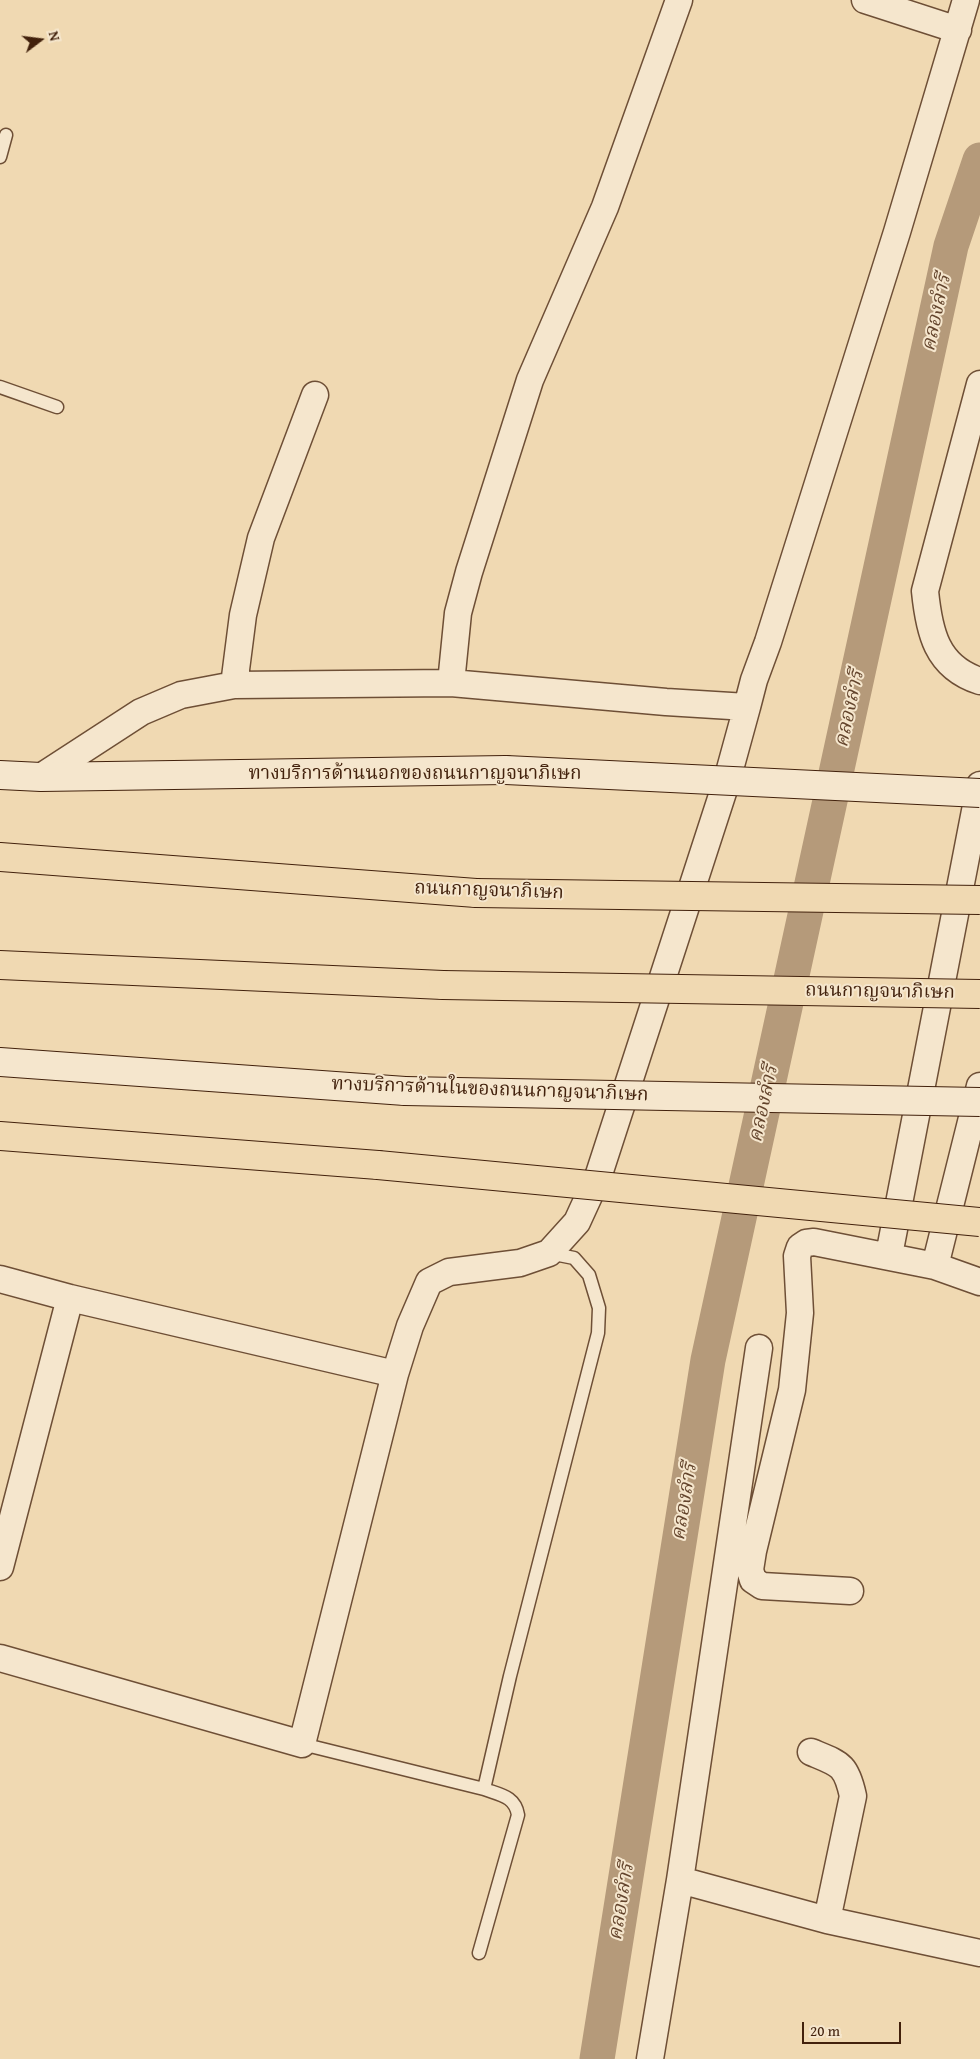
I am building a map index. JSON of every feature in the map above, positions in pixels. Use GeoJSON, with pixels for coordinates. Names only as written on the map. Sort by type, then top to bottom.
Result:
{"type":"FeatureCollection","features":[{"type":"Feature","properties":{"kind":"main road","name":"ทางบริการด้านนอกของถนนกาญจนาภิเษก"},"geometry":{"type":"LineString","coordinates":[[0,775],[41,777],[506,770],[980,793]]}},
{"type":"Feature","properties":{"kind":"main road","name":"ถนนกาญจนาภิเษก"},"geometry":{"type":"LineString","coordinates":[[0,857],[476,893],[980,900]]}},
{"type":"Feature","properties":{"kind":"main road","name":"ถนนกาญจนาภิเษก"},"geometry":{"type":"LineString","coordinates":[[0,965],[443,985],[980,994]]}},
{"type":"Feature","properties":{"kind":"main road","name":"ทางบริการด้านในของถนนกาญจนาภิเษก"},"geometry":{"type":"LineString","coordinates":[[0,1062],[405,1091],[980,1102]]}},
{"type":"Feature","properties":{"kind":"main road"},"geometry":{"type":"LineString","coordinates":[[0,1136],[378,1165],[980,1222]]}},
{"type":"Feature","properties":{"kind":"street"},"geometry":{"type":"LineString","coordinates":[[450,683],[458,613],[530,380],[605,207],[679,0]]}},
{"type":"Feature","properties":{"kind":"street"},"geometry":{"type":"LineString","coordinates":[[865,0],[958,30]]}},
{"type":"Feature","properties":{"kind":"street"},"geometry":{"type":"LineString","coordinates":[[0,1658],[302,1744],[395,1374],[410,1326],[429,1282],[449,1272],[520,1263],[549,1252],[577,1222],[599,1174],[727,780],[754,680],[768,642],[897,232],[966,0]]}},
{"type":"Feature","properties":{"kind":"street"},"geometry":{"type":"LineString","coordinates":[[980,384],[925,591],[928,623],[938,648],[955,669],[980,681]]}},
{"type":"Feature","properties":{"kind":"street"},"geometry":{"type":"LineString","coordinates":[[234,685],[243,615],[261,538],[315,395]]}},
{"type":"Feature","properties":{"kind":"street"},"geometry":{"type":"LineString","coordinates":[[41,777],[141,712],[181,695],[234,685],[450,683],[666,702],[747,707]]}},
{"type":"Feature","properties":{"kind":"street"},"geometry":{"type":"LineString","coordinates":[[889,1255],[980,785]]}},
{"type":"Feature","properties":{"kind":"street"},"geometry":{"type":"LineString","coordinates":[[936,1266],[980,1086]]}},
{"type":"Feature","properties":{"kind":"street"},"geometry":{"type":"LineString","coordinates":[[850,1591],[762,1586],[753,1580],[750,1570],[752,1551],[792,1390],[800,1313],[797,1256],[800,1247],[806,1243],[814,1242],[889,1255],[936,1266],[980,1282]]}},
{"type":"Feature","properties":{"kind":"street"},"geometry":{"type":"LineString","coordinates":[[0,1279],[70,1298],[395,1374]]}},
{"type":"Feature","properties":{"kind":"street"},"geometry":{"type":"LineString","coordinates":[[0,1567],[70,1298]]}},
{"type":"Feature","properties":{"kind":"street"},"geometry":{"type":"LineString","coordinates":[[650,2059],[680,1880],[759,1348]]}},
{"type":"Feature","properties":{"kind":"street"},"geometry":{"type":"LineString","coordinates":[[811,1752],[839,1764],[849,1776],[853,1796],[827,1920]]}},
{"type":"Feature","properties":{"kind":"street"},"geometry":{"type":"LineString","coordinates":[[680,1880],[827,1920],[980,1953]]}},
{"type":"Feature","properties":{"kind":"lane"},"geometry":{"type":"LineString","coordinates":[[0,157],[6,135]]}},
{"type":"Feature","properties":{"kind":"lane"},"geometry":{"type":"LineString","coordinates":[[0,387],[57,407]]}},
{"type":"Feature","properties":{"kind":"lane"},"geometry":{"type":"LineString","coordinates":[[484,1789],[512,1667],[598,1332],[599,1308],[589,1274],[574,1258],[549,1252]]}},
{"type":"Feature","properties":{"kind":"lane"},"geometry":{"type":"LineString","coordinates":[[302,1744],[484,1789],[510,1799],[517,1806],[518,1814],[479,1953]]}},
{"type":"Feature","properties":{"kind":"waterway","name":"คลองลำรี"},"geometry":{"type":"LineString","coordinates":[[597,2059],[708,1360],[951,246],[980,160]]}}]}
